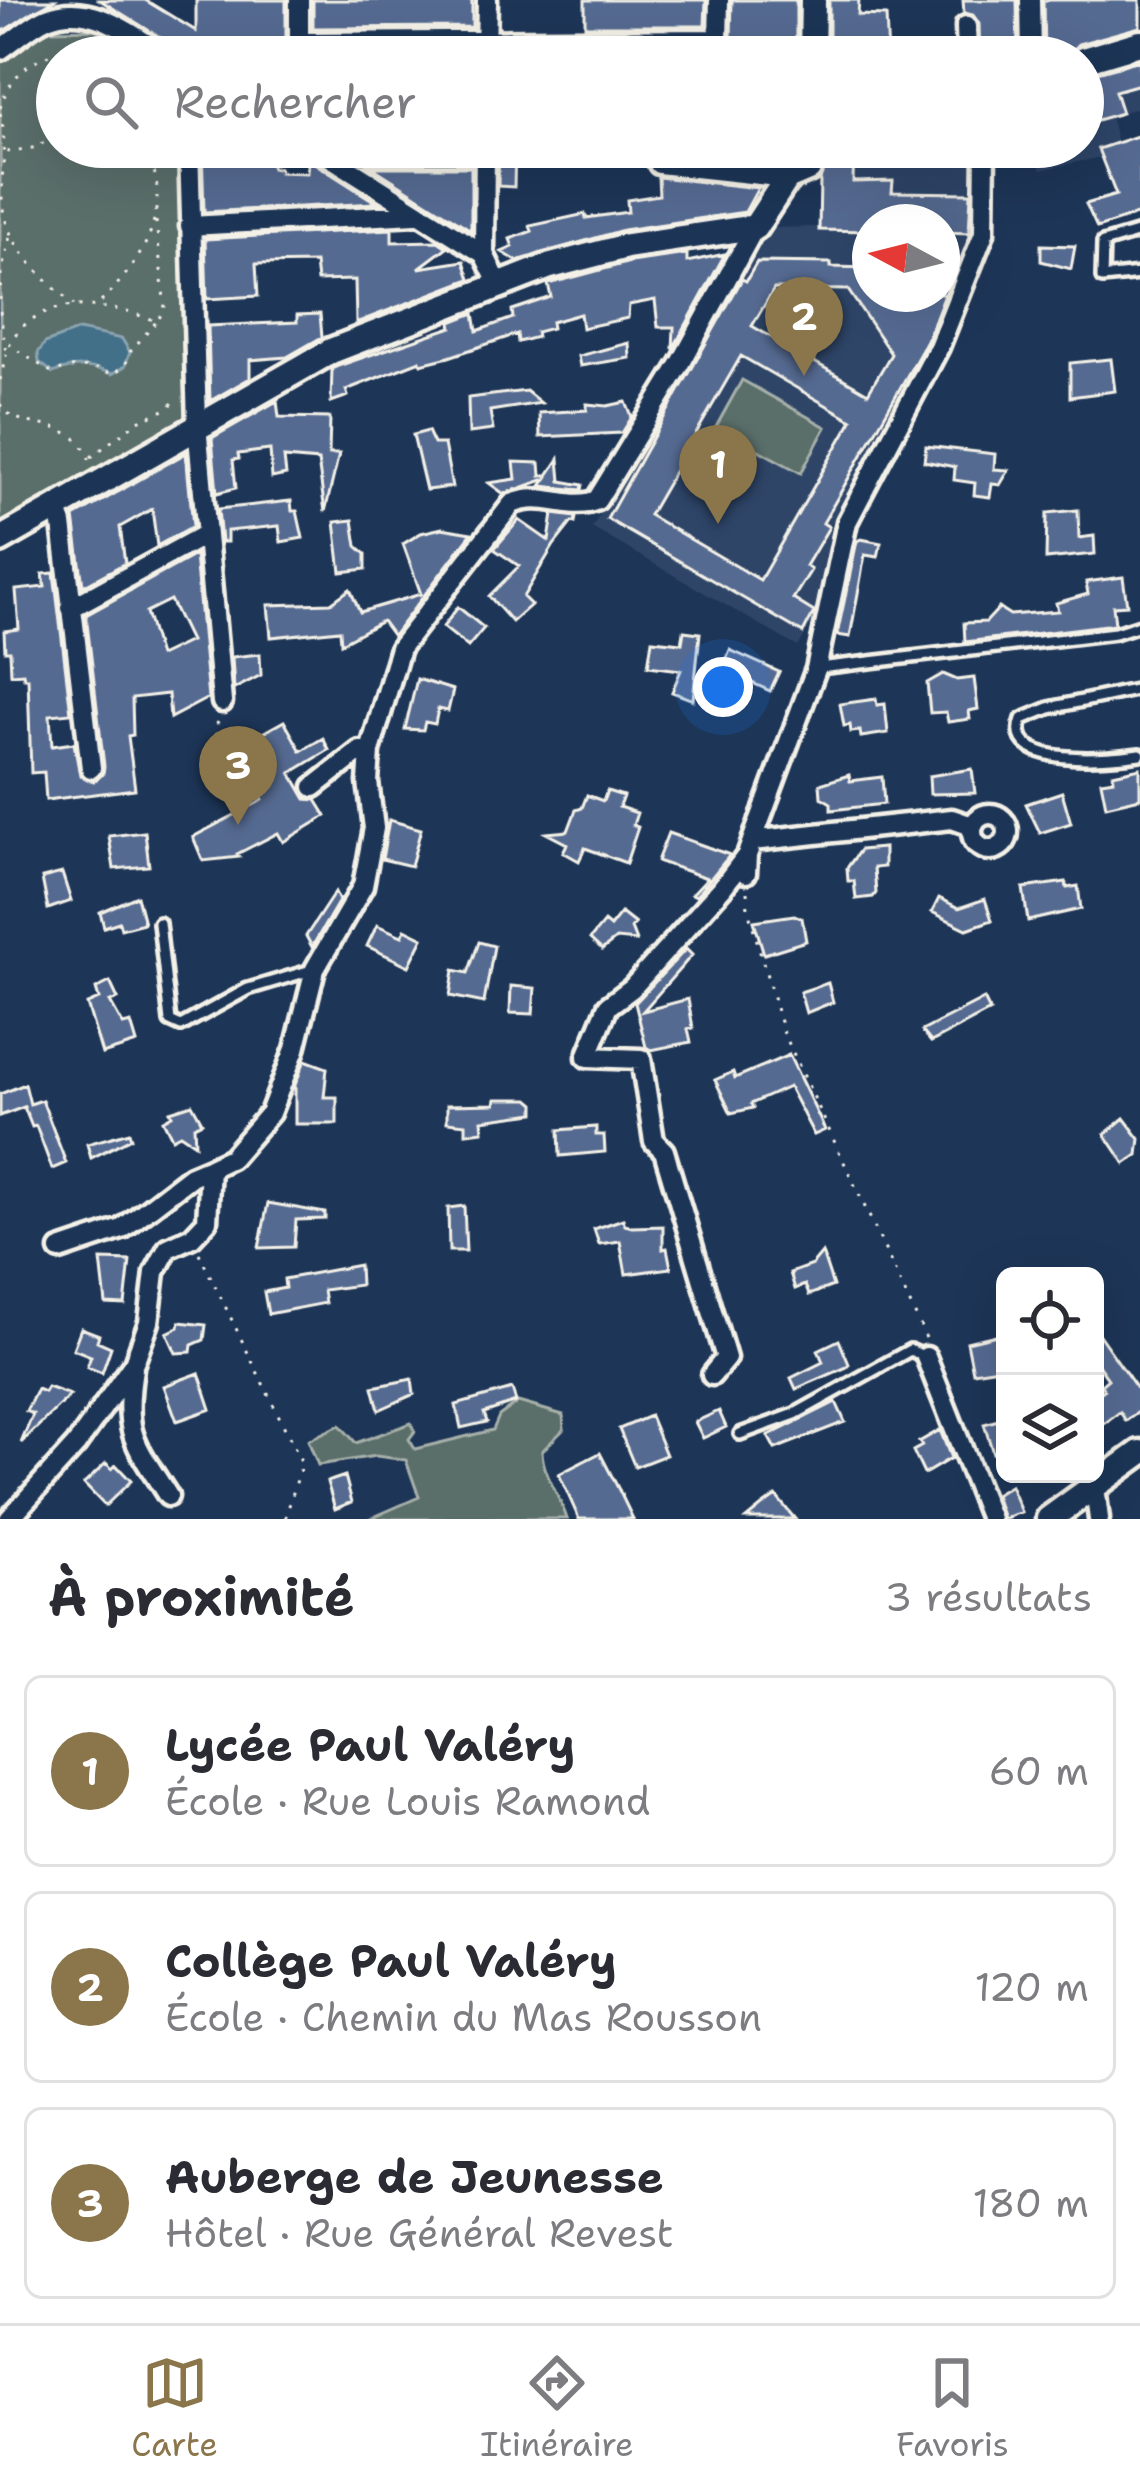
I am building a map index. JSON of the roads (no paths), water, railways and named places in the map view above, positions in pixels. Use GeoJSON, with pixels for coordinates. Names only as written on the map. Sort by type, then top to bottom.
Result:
{"type":"FeatureCollection","features":[{"type":"Feature","properties":{"kind":"street"},"geometry":{"type":"LineString","coordinates":[[299,0],[299,36]]}},
{"type":"Feature","properties":{"kind":"street"},"geometry":{"type":"LineString","coordinates":[[486,36],[487,0]]}},
{"type":"Feature","properties":{"kind":"street"},"geometry":{"type":"LineString","coordinates":[[718,36],[719,0]]}},
{"type":"Feature","properties":{"kind":"street"},"geometry":{"type":"LineString","coordinates":[[812,36],[813,0]]}},
{"type":"Feature","properties":{"kind":"street"},"geometry":{"type":"LineString","coordinates":[[1030,0],[1031,36]]}},
{"type":"Feature","properties":{"kind":"street"},"geometry":{"type":"LineString","coordinates":[[0,50],[75,5],[133,36]]}},
{"type":"Feature","properties":{"kind":"street"},"geometry":{"type":"LineString","coordinates":[[966,26],[966,36]]}},
{"type":"Feature","properties":{"kind":"street"},"geometry":{"type":"LineString","coordinates":[[1104,54],[1140,43]]}},
{"type":"Feature","properties":{"kind":"street"},"geometry":{"type":"LineString","coordinates":[[189,168],[196,425],[222,702]]}},
{"type":"Feature","properties":{"kind":"street"},"geometry":{"type":"LineString","coordinates":[[346,168],[484,254]]}},
{"type":"Feature","properties":{"kind":"street"},"geometry":{"type":"LineString","coordinates":[[485,168],[484,254],[499,285]]}},
{"type":"Feature","properties":{"kind":"street"},"geometry":{"type":"LineString","coordinates":[[60,1250],[122,1229],[191,1175],[231,1158],[270,1113],[295,1049],[315,969],[368,871],[374,828],[365,751],[400,648],[512,504],[530,496],[588,504],[601,494],[681,363],[754,226],[800,168]]}},
{"type":"Feature","properties":{"kind":"street"},"geometry":{"type":"LineString","coordinates":[[712,1376],[726,1358],[664,1151],[655,1141],[640,1060],[586,1057],[608,1006],[632,988],[748,856],[816,668],[847,522],[939,347],[984,233],[985,168]]}},
{"type":"Feature","properties":{"kind":"street"},"geometry":{"type":"LineString","coordinates":[[190,226],[416,214]]}},
{"type":"Feature","properties":{"kind":"street"},"geometry":{"type":"LineString","coordinates":[[0,540],[331,351],[547,267],[627,246],[754,226]]}},
{"type":"Feature","properties":{"kind":"street"},"geometry":{"type":"LineString","coordinates":[[56,508],[62,524],[91,768]]}},
{"type":"Feature","properties":{"kind":"street"},"geometry":{"type":"LineString","coordinates":[[71,608],[206,534]]}},
{"type":"Feature","properties":{"kind":"street"},"geometry":{"type":"LineString","coordinates":[[314,787],[365,751]]}},
{"type":"Feature","properties":{"kind":"street"},"geometry":{"type":"LineString","coordinates":[[748,856],[952,819],[971,826]]}},
{"type":"Feature","properties":{"kind":"street"},"geometry":{"type":"LineString","coordinates":[[168,1496],[129,1429],[126,1412],[134,1363],[149,1322],[155,1272],[168,1249],[192,1237],[206,1221],[210,1168]]}},
{"type":"Feature","properties":{"kind":"street"},"geometry":{"type":"LineString","coordinates":[[926,1348],[990,1519]]}},
{"type":"Feature","properties":{"kind":"street"},"geometry":{"type":"LineString","coordinates":[[9,1519],[76,1445],[134,1363]]}},
{"type":"Feature","properties":{"kind":"street"},"geometry":{"type":"LineString","coordinates":[[1049,1519],[1140,1454]]}},
{"type":"Feature","properties":{"kind":"street"},"geometry":{"type":"LineString","coordinates":[[1094,1488],[1100,1519]]}},
{"type":"Feature","properties":{"kind":"lane"},"geometry":{"type":"LineString","coordinates":[[1140,232],[1103,243],[1102,278],[1140,274]]}},
{"type":"Feature","properties":{"kind":"lane"},"geometry":{"type":"LineString","coordinates":[[816,668],[1115,633],[1140,625]]}},
{"type":"Feature","properties":{"kind":"lane"},"geometry":{"type":"LineString","coordinates":[[1140,689],[1049,708],[1022,719],[1018,728],[1023,743],[1037,754],[1140,754]]}},
{"type":"Feature","properties":{"kind":"lane"},"geometry":{"type":"LineString","coordinates":[[159,923],[170,1022],[182,1026],[248,988],[315,969]]}},
{"type":"Feature","properties":{"kind":"lane"},"geometry":{"type":"LineString","coordinates":[[740,1434],[796,1414],[910,1350],[926,1348]]}},
{"type":"Feature","properties":{"kind":"place","name":"Collège Paul Valéry"},"geometry":{"type":"Point","coordinates":[804,376]}},
{"type":"Feature","properties":{"kind":"place","name":"Lycée Paul Valéry"},"geometry":{"type":"Point","coordinates":[718,524]}},
{"type":"Feature","properties":{"kind":"place","name":"Auberge de Jeunesse"},"geometry":{"type":"Point","coordinates":[238,825]}}]}
